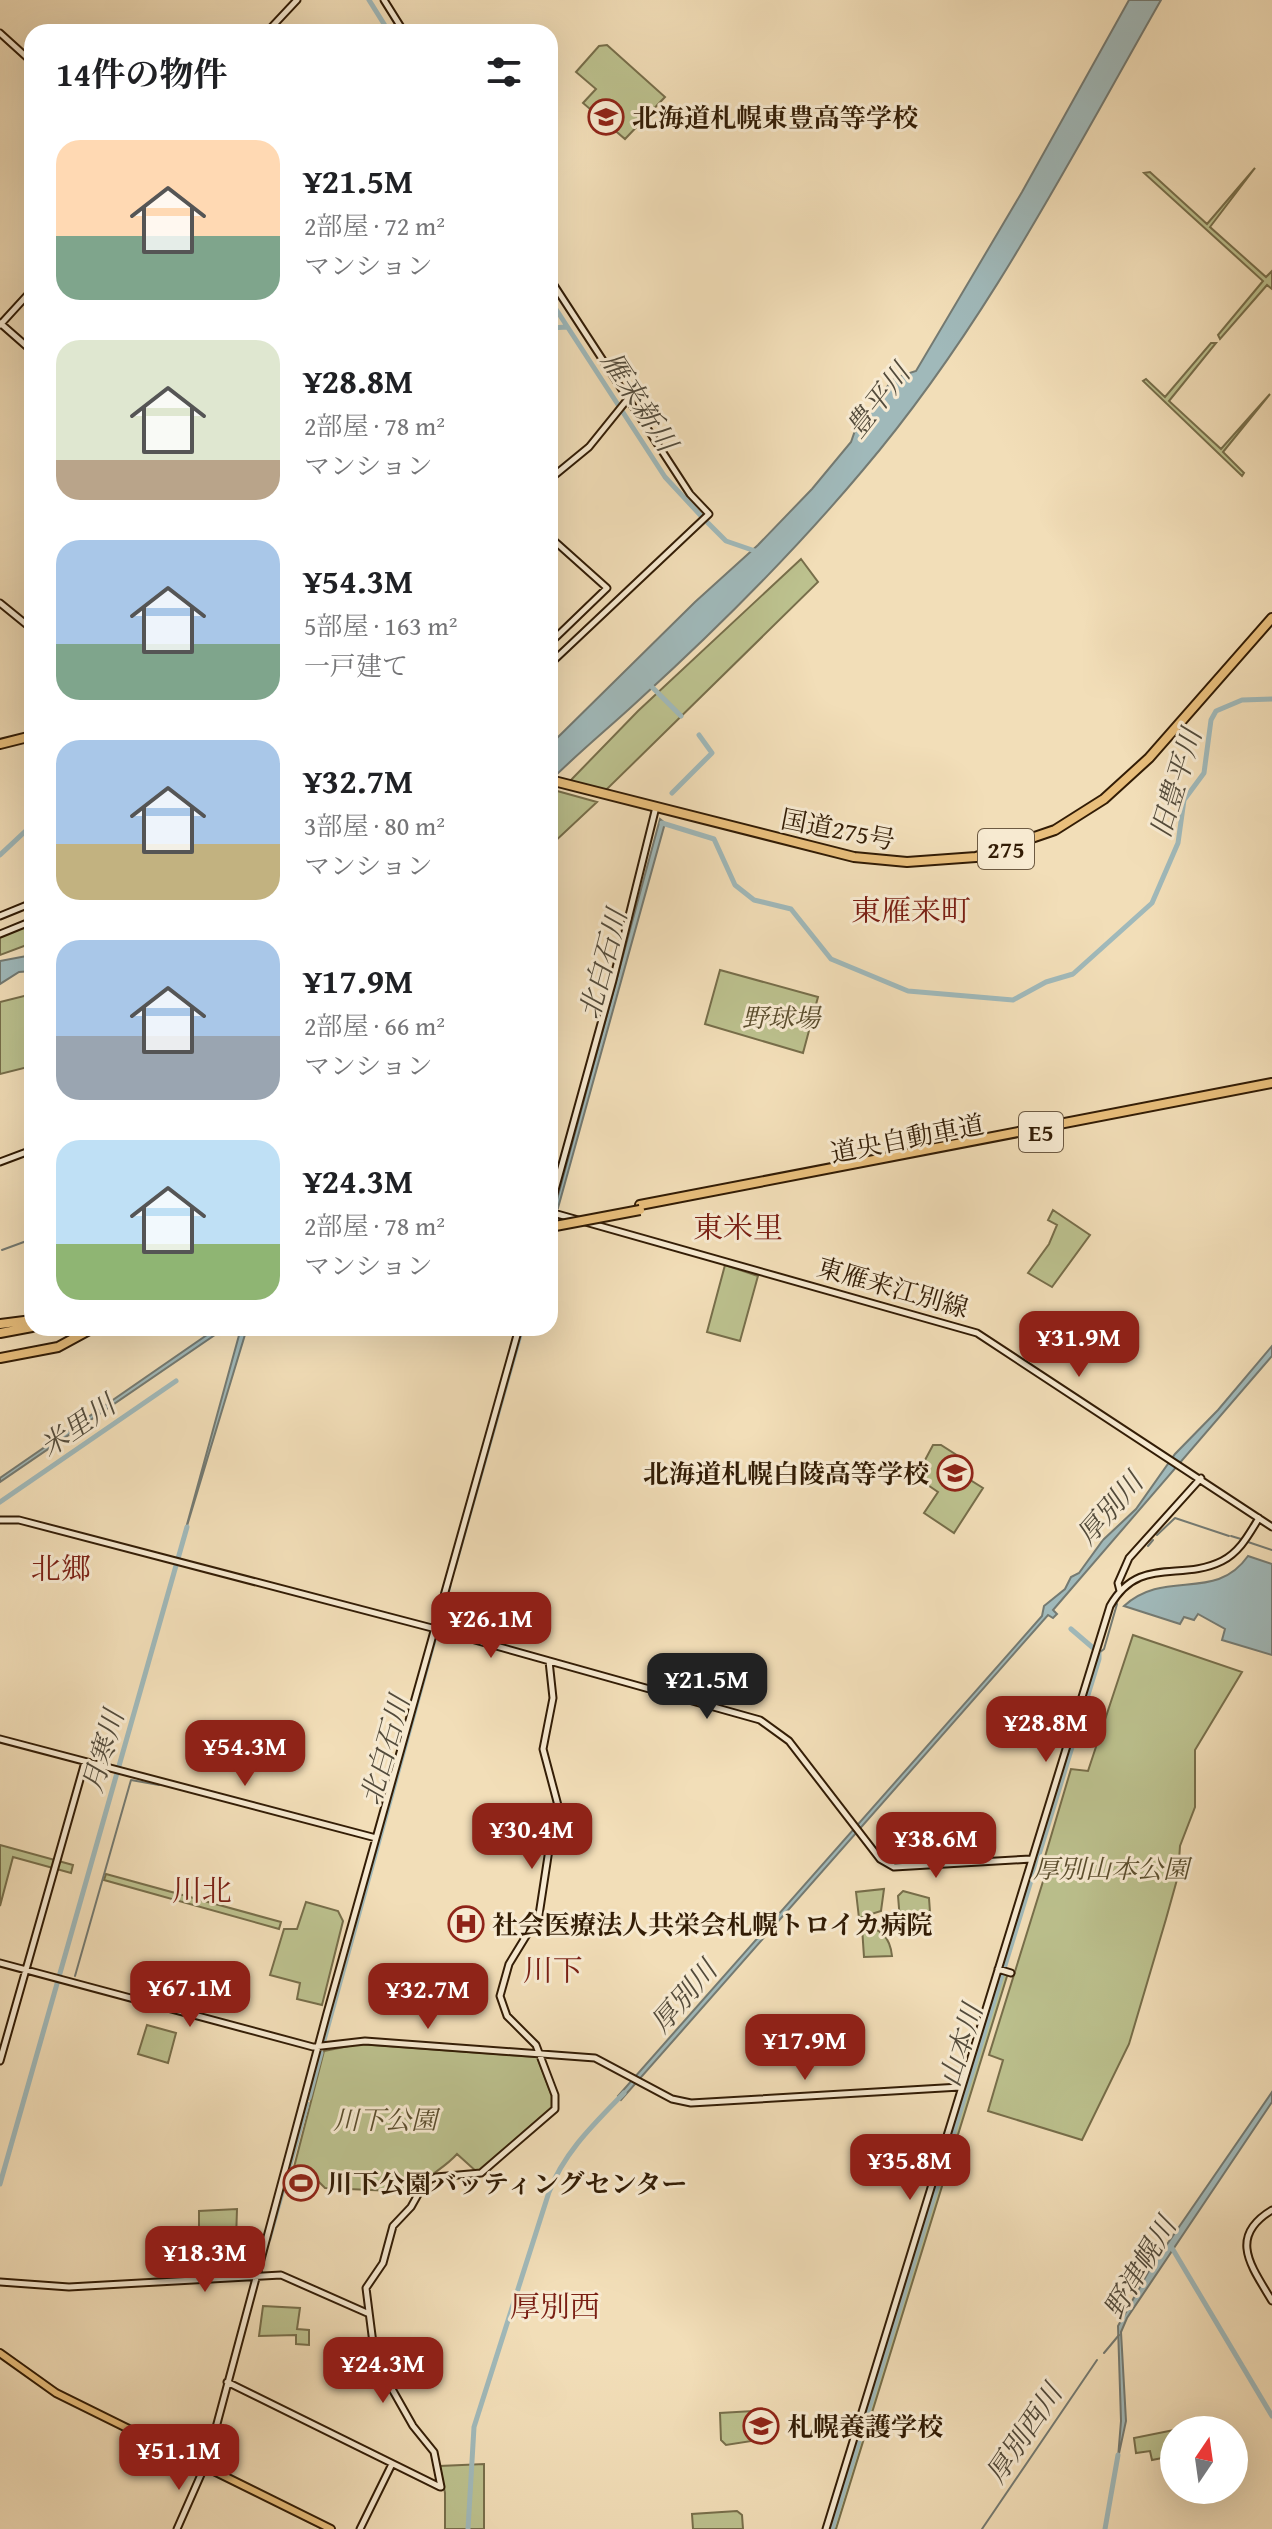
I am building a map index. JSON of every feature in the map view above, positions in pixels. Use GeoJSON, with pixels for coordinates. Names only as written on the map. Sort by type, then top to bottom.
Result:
{"type":"FeatureCollection","features":[{"type":"Feature","properties":{"kind":"highway","name":"国道275号"},"geometry":{"type":"LineString","coordinates":[[558,784],[884,861],[945,861],[1004,850],[1055,830],[1104,799],[1149,758],[1272,618]]}},
{"type":"Feature","properties":{"kind":"highway","name":"国道275号"},"geometry":{"type":"LineString","coordinates":[[656,809],[884,865],[948,865],[1004,854],[1066,829],[1106,803],[1151,762],[1272,625]]}},
{"type":"Feature","properties":{"kind":"highway"},"geometry":{"type":"LineString","coordinates":[[0,744],[24,738]]}},
{"type":"Feature","properties":{"kind":"highway","name":"道央自動車道"},"geometry":{"type":"LineString","coordinates":[[558,1223],[1271,1086]]}},
{"type":"Feature","properties":{"kind":"highway"},"geometry":{"type":"LineString","coordinates":[[0,1329],[24,1325]]}},
{"type":"Feature","properties":{"kind":"highway"},"geometry":{"type":"LineString","coordinates":[[0,1358],[58,1347],[78,1336]]}},
{"type":"Feature","properties":{"kind":"main road"},"geometry":{"type":"LineString","coordinates":[[0,2353],[56,2393],[331,2529]]}},
{"type":"Feature","properties":{"kind":"street"},"geometry":{"type":"LineString","coordinates":[[274,24],[297,0]]}},
{"type":"Feature","properties":{"kind":"street"},"geometry":{"type":"LineString","coordinates":[[384,0],[399,24]]}},
{"type":"Feature","properties":{"kind":"street"},"geometry":{"type":"LineString","coordinates":[[0,33],[24,55]]}},
{"type":"Feature","properties":{"kind":"street"},"geometry":{"type":"LineString","coordinates":[[24,298],[0,324],[24,344]]}},
{"type":"Feature","properties":{"kind":"street"},"geometry":{"type":"LineString","coordinates":[[558,299],[708,516],[558,657]]}},
{"type":"Feature","properties":{"kind":"street"},"geometry":{"type":"LineString","coordinates":[[558,472],[589,447],[626,401]]}},
{"type":"Feature","properties":{"kind":"street"},"geometry":{"type":"LineString","coordinates":[[558,544],[606,585],[605,591],[558,635]]}},
{"type":"Feature","properties":{"kind":"street"},"geometry":{"type":"LineString","coordinates":[[0,600],[24,620]]}},
{"type":"Feature","properties":{"kind":"street","name":"東雁来江別線"},"geometry":{"type":"LineString","coordinates":[[558,1180],[656,809]]}},
{"type":"Feature","properties":{"kind":"street"},"geometry":{"type":"LineString","coordinates":[[0,916],[24,906]]}},
{"type":"Feature","properties":{"kind":"street"},"geometry":{"type":"LineString","coordinates":[[0,934],[24,924]]}},
{"type":"Feature","properties":{"kind":"street"},"geometry":{"type":"LineString","coordinates":[[0,1162],[24,1153]]}},
{"type":"Feature","properties":{"kind":"street","name":"東雁来江別線"},"geometry":{"type":"LineString","coordinates":[[558,1212],[966,1328],[1013,1353],[1272,1527]]}},
{"type":"Feature","properties":{"kind":"street"},"geometry":{"type":"LineString","coordinates":[[177,2529],[205,2466],[317,2048],[437,1630],[517,1336]]}},
{"type":"Feature","properties":{"kind":"street"},"geometry":{"type":"LineString","coordinates":[[1120,1591],[1118,1583],[1129,1558],[1201,1478]]}},
{"type":"Feature","properties":{"kind":"street"},"geometry":{"type":"LineString","coordinates":[[826,2529],[960,2087],[1006,1971],[1031,1859],[1110,1606],[1120,1591],[1149,1573],[1221,1561],[1238,1549],[1259,1518]]}},
{"type":"Feature","properties":{"kind":"street"},"geometry":{"type":"LineString","coordinates":[[0,1520],[19,1520],[168,1557],[768,1724],[789,1741],[880,1859],[894,1867],[1031,1859]]}},
{"type":"Feature","properties":{"kind":"street"},"geometry":{"type":"LineString","coordinates":[[227,2382],[441,2487],[434,2452],[413,2426],[375,2359],[367,2313],[367,2284],[383,2263],[393,2226],[411,2207],[425,2182],[436,2177],[478,2175],[554,2112],[556,2098],[540,2054],[526,2032],[507,2016],[500,1996],[509,1964],[539,1915],[550,1843],[560,1813],[543,1749],[553,1698],[549,1661]]}},
{"type":"Feature","properties":{"kind":"street"},"geometry":{"type":"LineString","coordinates":[[0,1739],[376,1838]]}},
{"type":"Feature","properties":{"kind":"street"},"geometry":{"type":"LineString","coordinates":[[0,2061],[85,1762]]}},
{"type":"Feature","properties":{"kind":"street"},"geometry":{"type":"LineString","coordinates":[[0,1963],[317,2048],[356,2041],[595,2058],[672,2099],[691,2103],[960,2087]]}},
{"type":"Feature","properties":{"kind":"street"},"geometry":{"type":"LineString","coordinates":[[1272,2210],[1252,2227],[1246,2249],[1249,2263],[1272,2301]]}},
{"type":"Feature","properties":{"kind":"street"},"geometry":{"type":"LineString","coordinates":[[0,2282],[69,2287],[286,2276],[367,2313]]}},
{"type":"Feature","properties":{"kind":"street"},"geometry":{"type":"LineString","coordinates":[[360,2529],[392,2464]]}},
{"type":"Feature","properties":{"kind":"green space","name":"北海道札幌東豊高等学校"},"geometry":{"type":"Polygon","coordinates":[[[607,45],[665,97],[625,139],[583,103],[596,89],[576,72],[599,46],[607,45]]]}},
{"type":"Feature","properties":{"kind":"green space"},"geometry":{"type":"Polygon","coordinates":[[[1255,168],[1210,227],[1266,277],[1272,271],[1272,289],[1267,285],[1220,339],[1218,335],[1263,281],[1144,173],[1150,172],[1207,224],[1255,168]]]}},
{"type":"Feature","properties":{"kind":"green space"},"geometry":{"type":"Polygon","coordinates":[[[1211,343],[1216,343],[1169,401],[1221,449],[1270,394],[1223,452],[1244,473],[1242,476],[1143,381],[1146,379],[1165,397],[1211,343]]]}},
{"type":"Feature","properties":{"kind":"green space"},"geometry":{"type":"Polygon","coordinates":[[[801,559],[818,582],[606,790],[570,781],[638,711],[801,559]]]}},
{"type":"Feature","properties":{"kind":"green space"},"geometry":{"type":"Polygon","coordinates":[[[558,791],[597,802],[558,839],[558,791]]]}},
{"type":"Feature","properties":{"kind":"green space"},"geometry":{"type":"Polygon","coordinates":[[[24,926],[24,946],[0,955],[0,935],[24,926]]]}},
{"type":"Feature","properties":{"kind":"green space","name":"野球場"},"geometry":{"type":"Polygon","coordinates":[[[720,970],[818,997],[803,1053],[705,1024],[720,970]]]}},
{"type":"Feature","properties":{"kind":"green space"},"geometry":{"type":"Polygon","coordinates":[[[24,996],[24,1068],[0,1074],[0,1002],[24,996]]]}},
{"type":"Feature","properties":{"kind":"green space"},"geometry":{"type":"Polygon","coordinates":[[[1053,1210],[1090,1235],[1052,1287],[1028,1273],[1049,1244],[1057,1225],[1048,1220],[1053,1210]]]}},
{"type":"Feature","properties":{"kind":"green space"},"geometry":{"type":"Polygon","coordinates":[[[725,1265],[758,1276],[740,1341],[707,1332],[725,1265]]]}},
{"type":"Feature","properties":{"kind":"green space"},"geometry":{"type":"Polygon","coordinates":[[[933,1445],[941,1445],[969,1463],[964,1476],[983,1488],[954,1533],[924,1513],[938,1492],[916,1477],[933,1445]]]}},
{"type":"Feature","properties":{"kind":"green space","name":"厚別山本公園"},"geometry":{"type":"Polygon","coordinates":[[[1133,1635],[1242,1672],[1195,1750],[1195,1807],[1180,1846],[1178,1876],[1166,1919],[1129,2044],[1082,2140],[988,2111],[1003,2060],[989,2055],[1045,1875],[1041,1870],[1071,1769],[1088,1771],[1133,1635]]]}},
{"type":"Feature","properties":{"kind":"green space"},"geometry":{"type":"Polygon","coordinates":[[[0,1845],[73,1865],[71,1873],[13,1857],[0,1906],[0,1845]]]}},
{"type":"Feature","properties":{"kind":"green space"},"geometry":{"type":"Polygon","coordinates":[[[106,1874],[281,1922],[279,1929],[104,1880],[106,1874]]]}},
{"type":"Feature","properties":{"kind":"green space"},"geometry":{"type":"Polygon","coordinates":[[[884,1889],[881,1911],[859,1918],[856,1892],[884,1889]]]}},
{"type":"Feature","properties":{"kind":"green space"},"geometry":{"type":"Polygon","coordinates":[[[903,1891],[929,1898],[930,1912],[920,1922],[908,1924],[900,1920],[898,1896],[903,1891]]]}},
{"type":"Feature","properties":{"kind":"green space"},"geometry":{"type":"Polygon","coordinates":[[[306,1902],[338,1911],[343,1921],[322,2005],[297,1999],[300,1983],[270,1975],[284,1929],[297,1929],[306,1902]]]}},
{"type":"Feature","properties":{"kind":"green space"},"geometry":{"type":"Polygon","coordinates":[[[862,1927],[883,1934],[892,1956],[864,1957],[862,1927]]]}},
{"type":"Feature","properties":{"kind":"green space"},"geometry":{"type":"Polygon","coordinates":[[[998,1970],[1008,1973],[836,2529],[828,2529],[998,1970]]]}},
{"type":"Feature","properties":{"kind":"green space"},"geometry":{"type":"Polygon","coordinates":[[[147,2025],[176,2033],[168,2063],[138,2054],[147,2025]]]}},
{"type":"Feature","properties":{"kind":"green space","name":"川下公園"},"geometry":{"type":"Polygon","coordinates":[[[359,2044],[537,2057],[553,2099],[552,2110],[478,2173],[457,2154],[423,2182],[416,2192],[325,2188],[316,2179],[292,2175],[324,2051],[359,2044]]]}},
{"type":"Feature","properties":{"kind":"green space"},"geometry":{"type":"Polygon","coordinates":[[[237,2209],[236,2240],[199,2241],[199,2211],[237,2209]]]}},
{"type":"Feature","properties":{"kind":"green space"},"geometry":{"type":"Polygon","coordinates":[[[263,2306],[300,2308],[297,2329],[309,2330],[309,2345],[296,2344],[296,2335],[259,2336],[263,2306]]]}},
{"type":"Feature","properties":{"kind":"green space"},"geometry":{"type":"Polygon","coordinates":[[[753,2411],[758,2440],[726,2445],[721,2440],[720,2413],[753,2411]]]}},
{"type":"Feature","properties":{"kind":"green space"},"geometry":{"type":"Polygon","coordinates":[[[1160,2433],[1160,2458],[1152,2460],[1150,2451],[1136,2453],[1134,2438],[1160,2433]]]}},
{"type":"Feature","properties":{"kind":"green space"},"geometry":{"type":"Polygon","coordinates":[[[484,2464],[484,2529],[445,2529],[445,2493],[440,2466],[484,2464]]]}},
{"type":"Feature","properties":{"kind":"green space"},"geometry":{"type":"Polygon","coordinates":[[[737,2511],[742,2515],[743,2529],[693,2529],[692,2514],[737,2511]]]}},
{"type":"Feature","properties":{"kind":"water","name":"豊平川"},"geometry":{"type":"Polygon","coordinates":[[[1129,0],[1161,0],[1023,242],[948,359],[907,416],[837,500],[755,588],[558,773],[558,737],[812,489],[851,442],[857,425],[894,378],[916,371],[1022,192],[1129,0]]]}},
{"type":"Feature","properties":{"kind":"water"},"geometry":{"type":"Polygon","coordinates":[[[660,819],[665,823],[558,1208],[558,1196],[660,819]]]}},
{"type":"Feature","properties":{"kind":"water"},"geometry":{"type":"Polygon","coordinates":[[[24,956],[24,972],[0,984],[0,961],[24,956]]]}},
{"type":"Feature","properties":{"kind":"water"},"geometry":{"type":"Polygon","coordinates":[[[205,1336],[213,1336],[0,1482],[0,1478],[205,1336]]]}},
{"type":"Feature","properties":{"kind":"water"},"geometry":{"type":"Polygon","coordinates":[[[239,1336],[245,1336],[183,1539],[239,1336]]]}},
{"type":"Feature","properties":{"kind":"water"},"geometry":{"type":"Polygon","coordinates":[[[1272,1346],[1272,1356],[1053,1610],[1057,1614],[1053,1618],[1048,1615],[621,2100],[618,2096],[1042,1616],[1044,1606],[1065,1589],[1071,1577],[1079,1573],[1103,1540],[1136,1509],[1175,1454],[1218,1410],[1272,1346]]]}},
{"type":"Feature","properties":{"kind":"water"},"geometry":{"type":"Polygon","coordinates":[[[1248,1556],[1272,1564],[1272,1655],[1222,1640],[1225,1629],[1198,1614],[1194,1620],[1184,1617],[1180,1624],[1124,1606],[1156,1589],[1221,1578],[1235,1570],[1248,1556]]]}},
{"type":"Feature","properties":{"kind":"water"},"geometry":{"type":"Polygon","coordinates":[[[1272,2092],[1272,2102],[1127,2318],[1121,2332],[1126,2421],[1118,2458],[1121,2421],[1118,2326],[1150,2269],[1272,2092]]]}},
{"type":"Feature","properties":{"kind":"waterway","name":"雁来新川"},"geometry":{"type":"LineString","coordinates":[[369,0],[384,24]]}},
{"type":"Feature","properties":{"kind":"waterway","name":"雁来新川"},"geometry":{"type":"LineString","coordinates":[[558,312],[665,477],[703,518]]}},
{"type":"Feature","properties":{"kind":"waterway"},"geometry":{"type":"LineString","coordinates":[[558,328],[567,327]]}},
{"type":"Feature","properties":{"kind":"waterway","name":"雁来新川"},"geometry":{"type":"LineString","coordinates":[[708,523],[726,541],[758,552]]}},
{"type":"Feature","properties":{"kind":"waterway"},"geometry":{"type":"LineString","coordinates":[[648,683],[681,716]]}},
{"type":"Feature","properties":{"kind":"waterway","name":"旧豊平川"},"geometry":{"type":"LineString","coordinates":[[662,823],[714,839],[735,885],[754,900],[791,909],[831,959],[908,991],[1013,1000],[1046,982],[1073,974],[1152,903],[1178,843],[1184,800],[1204,773],[1211,720],[1216,711],[1242,700],[1272,699]]}},
{"type":"Feature","properties":{"kind":"waterway"},"geometry":{"type":"LineString","coordinates":[[672,793],[712,753],[699,735]]}},
{"type":"Feature","properties":{"kind":"waterway"},"geometry":{"type":"LineString","coordinates":[[0,855],[24,832]]}},
{"type":"Feature","properties":{"kind":"waterway"},"geometry":{"type":"LineString","coordinates":[[2,1250],[24,1242]]}},
{"type":"Feature","properties":{"kind":"waterway","name":"北白石川"},"geometry":{"type":"LineString","coordinates":[[454,1568],[520,1336]]}},
{"type":"Feature","properties":{"kind":"waterway","name":"米里川"},"geometry":{"type":"LineString","coordinates":[[0,1502],[176,1381]]}},
{"type":"Feature","properties":{"kind":"waterway"},"geometry":{"type":"LineString","coordinates":[[1157,1535],[1175,1518],[1229,1536]]}},
{"type":"Feature","properties":{"kind":"waterway","name":"月寒川"},"geometry":{"type":"LineString","coordinates":[[0,2184],[187,1527]]}},
{"type":"Feature","properties":{"kind":"waterway"},"geometry":{"type":"LineString","coordinates":[[1231,1536],[1241,1539]]}},
{"type":"Feature","properties":{"kind":"waterway"},"geometry":{"type":"LineString","coordinates":[[1148,1546],[1153,1540]]}},
{"type":"Feature","properties":{"kind":"waterway"},"geometry":{"type":"LineString","coordinates":[[1248,1542],[1272,1550]]}},
{"type":"Feature","properties":{"kind":"waterway","name":"北白石川"},"geometry":{"type":"LineString","coordinates":[[323,2044],[449,1586]]}},
{"type":"Feature","properties":{"kind":"waterway"},"geometry":{"type":"LineString","coordinates":[[1099,1653],[1104,1649],[1117,1604]]}},
{"type":"Feature","properties":{"kind":"waterway","name":"山本川"},"geometry":{"type":"LineString","coordinates":[[832,2529],[1099,1659],[1099,1653],[1071,1629]]}},
{"type":"Feature","properties":{"kind":"waterway"},"geometry":{"type":"LineString","coordinates":[[75,1976],[131,1780],[159,1785]]}},
{"type":"Feature","properties":{"kind":"waterway","name":"北白石川"},"geometry":{"type":"LineString","coordinates":[[309,2098],[321,2053]]}},
{"type":"Feature","properties":{"kind":"waterway","name":"厚別川"},"geometry":{"type":"LineString","coordinates":[[468,2529],[474,2427],[549,2192],[572,2151],[624,2093]]}},
{"type":"Feature","properties":{"kind":"waterway","name":"北白石川"},"geometry":{"type":"LineString","coordinates":[[269,2239],[307,2104]]}},
{"type":"Feature","properties":{"kind":"waterway"},"geometry":{"type":"LineString","coordinates":[[1172,2248],[1272,2416]]}},
{"type":"Feature","properties":{"kind":"waterway","name":"厚別西川"},"geometry":{"type":"LineString","coordinates":[[1104,2353],[1119,2335]]}},
{"type":"Feature","properties":{"kind":"waterway","name":"厚別西川"},"geometry":{"type":"LineString","coordinates":[[982,2529],[1097,2360]]}},
{"type":"Feature","properties":{"kind":"waterway","name":"野津幌川"},"geometry":{"type":"LineString","coordinates":[[1105,2529],[1118,2455]]}},
{"type":"Feature","properties":{"kind":"place","name":"北海道札幌東豊高等学校"},"geometry":{"type":"Point","coordinates":[606,117]}},
{"type":"Feature","properties":{"kind":"place","name":"北海道札幌白陵高等学校"},"geometry":{"type":"Point","coordinates":[955,1473]}},
{"type":"Feature","properties":{"kind":"place","name":"社会医療法人共栄会札幌トロイカ病院"},"geometry":{"type":"Point","coordinates":[466,1924]}},
{"type":"Feature","properties":{"kind":"place","name":"川下公園バッティングセンター"},"geometry":{"type":"Point","coordinates":[301,2183]}},
{"type":"Feature","properties":{"kind":"place","name":"札幌養護学校"},"geometry":{"type":"Point","coordinates":[761,2426]}},
{"type":"Feature","properties":{"kind":"district","name":"東雁来町"},"geometry":{"type":"Point","coordinates":[911,910]}},
{"type":"Feature","properties":{"kind":"district","name":"東米里"},"geometry":{"type":"Point","coordinates":[738,1227]}},
{"type":"Feature","properties":{"kind":"district","name":"北郷"},"geometry":{"type":"Point","coordinates":[61,1568]}},
{"type":"Feature","properties":{"kind":"district","name":"川北"},"geometry":{"type":"Point","coordinates":[202,1890]}},
{"type":"Feature","properties":{"kind":"district","name":"川下"},"geometry":{"type":"Point","coordinates":[553,1970]}},
{"type":"Feature","properties":{"kind":"district","name":"厚別西"},"geometry":{"type":"Point","coordinates":[555,2306]}}]}
